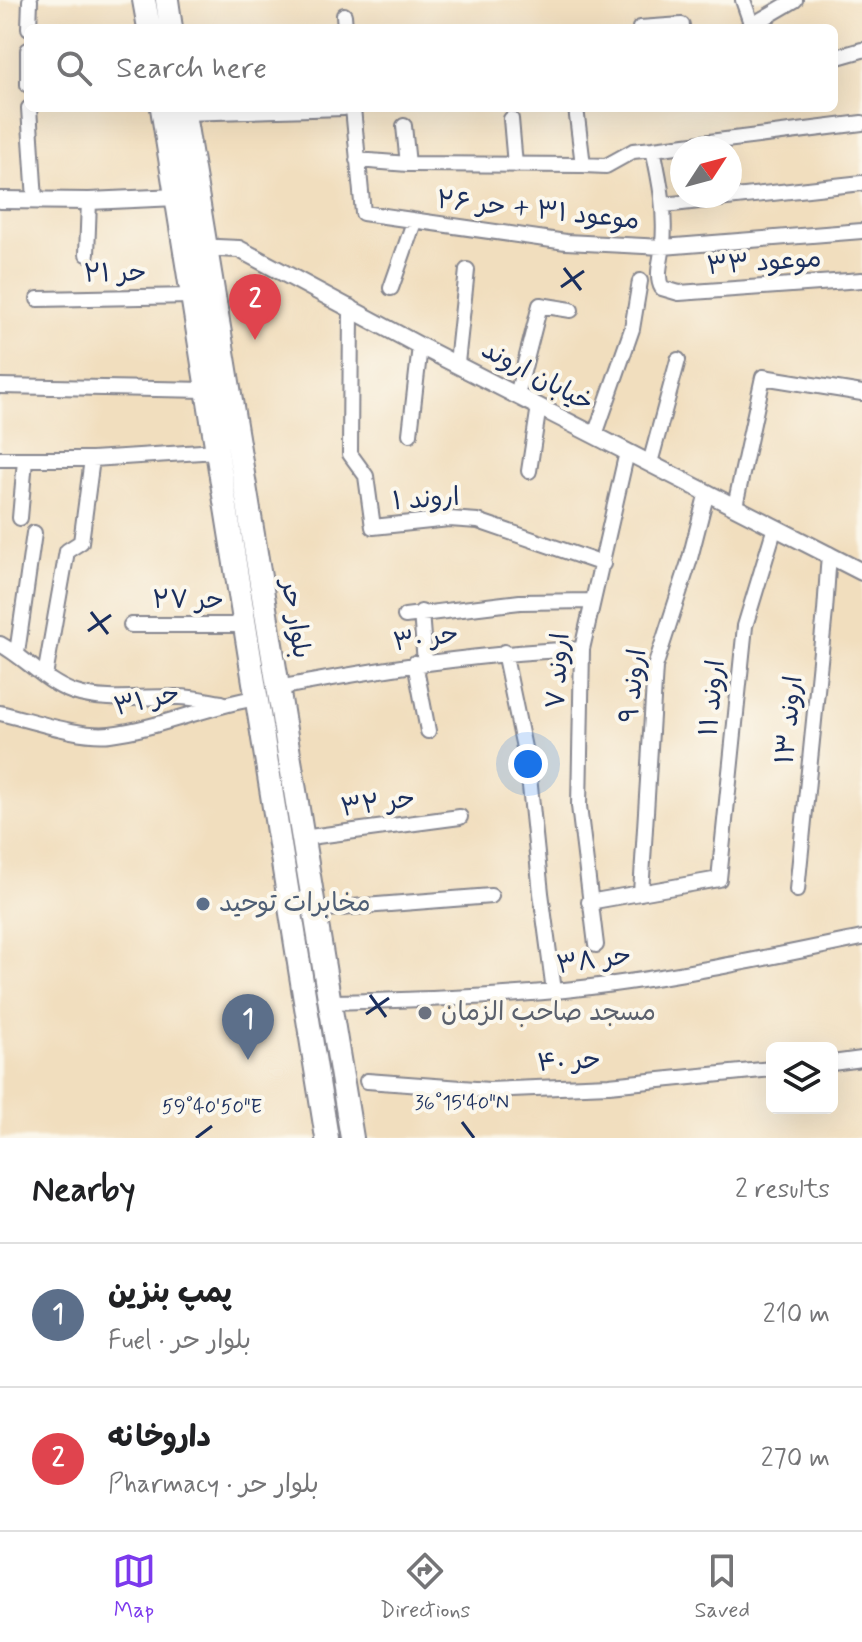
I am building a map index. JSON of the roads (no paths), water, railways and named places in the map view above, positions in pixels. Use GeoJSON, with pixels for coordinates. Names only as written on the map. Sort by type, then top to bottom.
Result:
{"type":"FeatureCollection","features":[{"type":"Feature","properties":{"kind":"main road"},"geometry":{"type":"LineString","coordinates":[[144,0],[148,24]]}},
{"type":"Feature","properties":{"kind":"main road"},"geometry":{"type":"LineString","coordinates":[[167,0],[170,24]]}},
{"type":"Feature","properties":{"kind":"main road","name":"بلوار حر"},"geometry":{"type":"LineString","coordinates":[[177,112],[177,197],[196,247],[192,296],[327,1138]]}},
{"type":"Feature","properties":{"kind":"main road","name":"بلوار حر"},"geometry":{"type":"LineString","coordinates":[[177,112],[196,247],[278,688],[352,1138]]}},
{"type":"Feature","properties":{"kind":"street"},"geometry":{"type":"LineString","coordinates":[[29,24],[30,0]]}},
{"type":"Feature","properties":{"kind":"street"},"geometry":{"type":"LineString","coordinates":[[743,0],[748,24]]}},
{"type":"Feature","properties":{"kind":"street"},"geometry":{"type":"LineString","coordinates":[[754,24],[795,0]]}},
{"type":"Feature","properties":{"kind":"street"},"geometry":{"type":"LineString","coordinates":[[838,57],[862,50]]}},
{"type":"Feature","properties":{"kind":"street"},"geometry":{"type":"LineString","coordinates":[[29,112],[35,200]]}},
{"type":"Feature","properties":{"kind":"street","name":"موعود ۳۱ + حر ۲۶"},"geometry":{"type":"LineString","coordinates":[[353,112],[363,213],[566,242],[663,247],[862,231]]}},
{"type":"Feature","properties":{"kind":"street"},"geometry":{"type":"LineString","coordinates":[[576,112],[583,165]]}},
{"type":"Feature","properties":{"kind":"street"},"geometry":{"type":"LineString","coordinates":[[511,119],[515,165]]}},
{"type":"Feature","properties":{"kind":"street"},"geometry":{"type":"LineString","coordinates":[[357,160],[408,164],[606,166],[633,151],[862,123]]}},
{"type":"Feature","properties":{"kind":"street"},"geometry":{"type":"LineString","coordinates":[[404,126],[408,164]]}},
{"type":"Feature","properties":{"kind":"street"},"geometry":{"type":"LineString","coordinates":[[653,149],[664,205],[663,247]]}},
{"type":"Feature","properties":{"kind":"street"},"geometry":{"type":"LineString","coordinates":[[664,205],[862,183]]}},
{"type":"Feature","properties":{"kind":"street"},"geometry":{"type":"LineString","coordinates":[[0,200],[89,201],[177,197]]}},
{"type":"Feature","properties":{"kind":"street"},"geometry":{"type":"LineString","coordinates":[[87,254],[89,201]]}},
{"type":"Feature","properties":{"kind":"street"},"geometry":{"type":"LineString","coordinates":[[391,288],[414,222]]}},
{"type":"Feature","properties":{"kind":"street","name":"خیابان اروند"},"geometry":{"type":"LineString","coordinates":[[196,247],[239,249],[420,346],[862,572]]}},
{"type":"Feature","properties":{"kind":"street","name":"موعود ۳۳"},"geometry":{"type":"LineString","coordinates":[[663,247],[658,281],[669,291],[679,293],[862,280]]}},
{"type":"Feature","properties":{"kind":"street"},"geometry":{"type":"LineString","coordinates":[[457,363],[467,270]]}},
{"type":"Feature","properties":{"kind":"street"},"geometry":{"type":"LineString","coordinates":[[595,435],[632,329],[640,281]]}},
{"type":"Feature","properties":{"kind":"street","name":"حر ۲۱"},"geometry":{"type":"LineString","coordinates":[[38,299],[192,296]]}},
{"type":"Feature","properties":{"kind":"street"},"geometry":{"type":"LineString","coordinates":[[517,395],[540,305],[571,310]]}},
{"type":"Feature","properties":{"kind":"street","name":"اروند ۱"},"geometry":{"type":"LineString","coordinates":[[351,307],[350,454],[366,476],[373,527],[449,519],[478,521],[603,564]]}},
{"type":"Feature","properties":{"kind":"street"},"geometry":{"type":"LineString","coordinates":[[410,434],[420,346]]}},
{"type":"Feature","properties":{"kind":"street"},"geometry":{"type":"LineString","coordinates":[[650,463],[678,360]]}},
{"type":"Feature","properties":{"kind":"street"},"geometry":{"type":"LineString","coordinates":[[735,506],[763,377],[862,393]]}},
{"type":"Feature","properties":{"kind":"street"},"geometry":{"type":"LineString","coordinates":[[0,386],[207,390]]}},
{"type":"Feature","properties":{"kind":"street"},"geometry":{"type":"LineString","coordinates":[[529,471],[539,406]]}},
{"type":"Feature","properties":{"kind":"street"},"geometry":{"type":"LineString","coordinates":[[0,459],[92,459],[217,451]]}},
{"type":"Feature","properties":{"kind":"street","name":"اروند ۷"},"geometry":{"type":"LineString","coordinates":[[596,945],[579,806],[582,649],[627,452]]}},
{"type":"Feature","properties":{"kind":"street"},"geometry":{"type":"LineString","coordinates":[[45,676],[67,551],[81,542],[92,459]]}},
{"type":"Feature","properties":{"kind":"street"},"geometry":{"type":"LineString","coordinates":[[20,518],[25,460]]}},
{"type":"Feature","properties":{"kind":"street","name":"اروند ۹"},"geometry":{"type":"LineString","coordinates":[[641,893],[655,667],[689,562],[707,492]]}},
{"type":"Feature","properties":{"kind":"street","name":"اروند ۱۱"},"geometry":{"type":"LineString","coordinates":[[641,893],[719,879],[745,626],[775,527]]}},
{"type":"Feature","properties":{"kind":"street"},"geometry":{"type":"LineString","coordinates":[[17,653],[34,533]]}},
{"type":"Feature","properties":{"kind":"street","name":"اروند ۱۳"},"geometry":{"type":"LineString","coordinates":[[797,890],[829,554]]}},
{"type":"Feature","properties":{"kind":"street"},"geometry":{"type":"LineString","coordinates":[[405,616],[520,602],[591,601]]}},
{"type":"Feature","properties":{"kind":"street"},"geometry":{"type":"LineString","coordinates":[[421,612],[420,663],[428,731]]}},
{"type":"Feature","properties":{"kind":"street","name":"حر ۲۷"},"geometry":{"type":"LineString","coordinates":[[131,625],[244,625]]}},
{"type":"Feature","properties":{"kind":"street"},"geometry":{"type":"LineString","coordinates":[[0,644],[73,692],[100,697],[184,697],[223,704]]}},
{"type":"Feature","properties":{"kind":"street","name":"حر ۳۰"},"geometry":{"type":"LineString","coordinates":[[278,688],[504,652],[582,649]]}},
{"type":"Feature","properties":{"kind":"street"},"geometry":{"type":"LineString","coordinates":[[504,652],[528,767],[554,991]]}},
{"type":"Feature","properties":{"kind":"street","name":"حر ۳۱"},"geometry":{"type":"LineString","coordinates":[[0,713],[109,735],[256,698]]}},
{"type":"Feature","properties":{"kind":"street","name":"حر ۳۲"},"geometry":{"type":"LineString","coordinates":[[302,838],[460,817]]}},
{"type":"Feature","properties":{"kind":"street"},"geometry":{"type":"LineString","coordinates":[[589,902],[641,893]]}},
{"type":"Feature","properties":{"kind":"street"},"geometry":{"type":"LineString","coordinates":[[314,910],[491,896]]}},
{"type":"Feature","properties":{"kind":"street","name":"حر ۳۸"},"geometry":{"type":"LineString","coordinates":[[329,1002],[430,1000],[554,991],[747,961],[862,938]]}},
{"type":"Feature","properties":{"kind":"street"},"geometry":{"type":"LineString","coordinates":[[838,1062],[862,1059]]}},
{"type":"Feature","properties":{"kind":"street","name":"حر ۴۰"},"geometry":{"type":"LineString","coordinates":[[367,1081],[489,1090],[609,1085],[766,1070]]}},
{"type":"Feature","properties":{"kind":"place","name":"داروخانه"},"geometry":{"type":"Point","coordinates":[255,340]}},
{"type":"Feature","properties":{"kind":"place","name":"مخابرات توحید"},"geometry":{"type":"Point","coordinates":[203,904]}},
{"type":"Feature","properties":{"kind":"place","name":"مسجد صاحب الزمان"},"geometry":{"type":"Point","coordinates":[425,1013]}},
{"type":"Feature","properties":{"kind":"place","name":"پمپ بنزین"},"geometry":{"type":"Point","coordinates":[248,1060]}}]}
